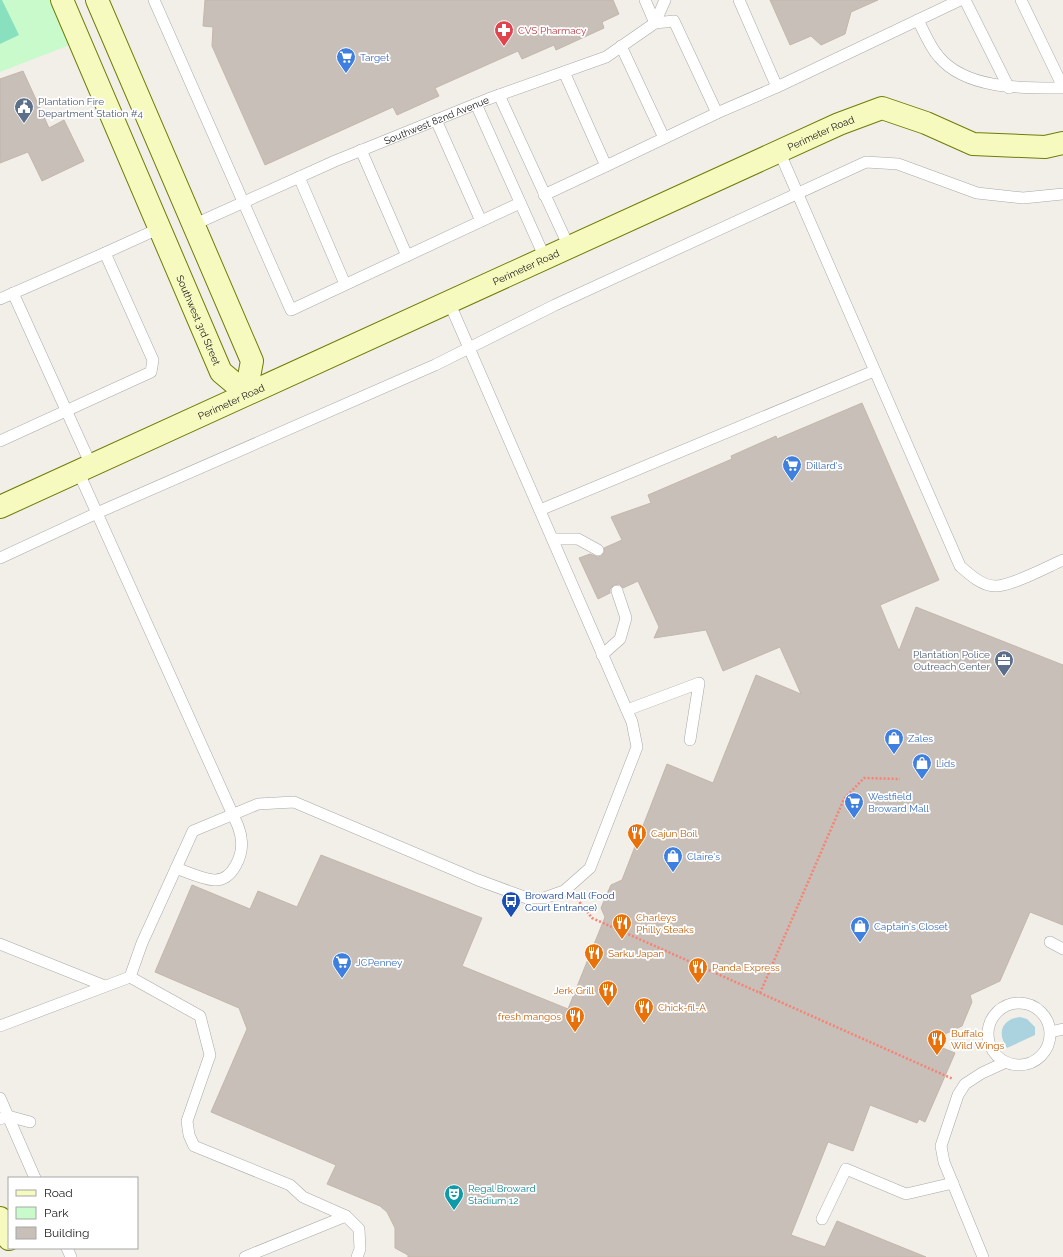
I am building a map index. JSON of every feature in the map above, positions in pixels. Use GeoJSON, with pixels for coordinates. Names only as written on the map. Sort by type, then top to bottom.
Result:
{"type":"FeatureCollection","features":[{"type":"Feature","properties":{"kind":"street","name":"Southwest 3rd Street"},"geometry":{"type":"LineString","coordinates":[[62,0],[221,372],[246,393]]}},
{"type":"Feature","properties":{"kind":"street"},"geometry":{"type":"LineString","coordinates":[[97,0],[252,361],[246,393]]}},
{"type":"Feature","properties":{"kind":"street","name":"Perimeter Road"},"geometry":{"type":"LineString","coordinates":[[0,507],[246,393],[838,124],[882,108],[926,123],[973,144],[1045,147],[1063,143]]}},
{"type":"Feature","properties":{"kind":"street"},"geometry":{"type":"LineString","coordinates":[[142,188],[175,184]]}},
{"type":"Feature","properties":{"kind":"street"},"geometry":{"type":"LineString","coordinates":[[0,1218],[8,1238]]}},
{"type":"Feature","properties":{"kind":"lane"},"geometry":{"type":"LineString","coordinates":[[154,0],[242,203],[291,310],[520,203]]}},
{"type":"Feature","properties":{"kind":"lane"},"geometry":{"type":"LineString","coordinates":[[645,0],[655,23]]}},
{"type":"Feature","properties":{"kind":"lane"},"geometry":{"type":"LineString","coordinates":[[655,23],[665,0]]}},
{"type":"Feature","properties":{"kind":"lane"},"geometry":{"type":"LineString","coordinates":[[739,0],[777,87]]}},
{"type":"Feature","properties":{"kind":"lane"},"geometry":{"type":"LineString","coordinates":[[544,195],[960,0]]}},
{"type":"Feature","properties":{"kind":"lane"},"geometry":{"type":"LineString","coordinates":[[965,0],[1009,88]]}},
{"type":"Feature","properties":{"kind":"lane"},"geometry":{"type":"LineString","coordinates":[[918,20],[939,57],[961,75],[1009,88],[1063,88],[1021,0]]}},
{"type":"Feature","properties":{"kind":"lane"},"geometry":{"type":"LineString","coordinates":[[655,23],[674,21],[717,113]]}},
{"type":"Feature","properties":{"kind":"lane","name":"Southwest 82nd Avenue"},"geometry":{"type":"LineString","coordinates":[[193,225],[361,150],[498,95],[606,57],[655,23]]}},
{"type":"Feature","properties":{"kind":"lane"},"geometry":{"type":"LineString","coordinates":[[621,46],[664,138]]}},
{"type":"Feature","properties":{"kind":"lane"},"geometry":{"type":"LineString","coordinates":[[564,72],[606,166]]}},
{"type":"Feature","properties":{"kind":"lane"},"geometry":{"type":"LineString","coordinates":[[498,95],[569,247]]}},
{"type":"Feature","properties":{"kind":"lane"},"geometry":{"type":"LineString","coordinates":[[476,104],[545,258]]}},
{"type":"Feature","properties":{"kind":"lane"},"geometry":{"type":"LineString","coordinates":[[436,120],[481,221]]}},
{"type":"Feature","properties":{"kind":"lane"},"geometry":{"type":"LineString","coordinates":[[361,150],[407,256]]}},
{"type":"Feature","properties":{"kind":"lane"},"geometry":{"type":"LineString","coordinates":[[779,151],[874,372],[960,566],[974,578],[995,586],[1009,583],[1063,560]]}},
{"type":"Feature","properties":{"kind":"lane"},"geometry":{"type":"LineString","coordinates":[[0,558],[97,513],[469,348],[555,305],[866,162],[898,164],[977,192],[1023,198],[1063,194]]}},
{"type":"Feature","properties":{"kind":"lane"},"geometry":{"type":"LineString","coordinates":[[299,177],[345,284]]}},
{"type":"Feature","properties":{"kind":"lane"},"geometry":{"type":"LineString","coordinates":[[0,299],[160,228]]}},
{"type":"Feature","properties":{"kind":"lane"},"geometry":{"type":"LineString","coordinates":[[0,441],[151,372],[153,360],[105,253]]}},
{"type":"Feature","properties":{"kind":"lane"},"geometry":{"type":"LineString","coordinates":[[13,293],[66,411],[85,468],[97,513],[233,814],[242,839],[238,860],[231,872],[219,880],[212,880],[176,868]]}},
{"type":"Feature","properties":{"kind":"lane"},"geometry":{"type":"LineString","coordinates":[[130,977],[142,943],[193,831],[258,804],[294,802],[472,877],[527,898],[544,898],[568,888],[590,868],[637,747],[632,722],[449,302]]}},
{"type":"Feature","properties":{"kind":"lane"},"geometry":{"type":"LineString","coordinates":[[540,510],[874,372]]}},
{"type":"Feature","properties":{"kind":"lane"},"geometry":{"type":"LineString","coordinates":[[553,539],[578,538],[598,550]]}},
{"type":"Feature","properties":{"kind":"lane"},"geometry":{"type":"LineString","coordinates":[[602,655],[620,639],[626,618],[617,590]]}},
{"type":"Feature","properties":{"kind":"lane"},"geometry":{"type":"LineString","coordinates":[[627,710],[699,683],[690,740]]}},
{"type":"Feature","properties":{"kind":"lane"},"geometry":{"type":"LineString","coordinates":[[1050,942],[1063,949]]}},
{"type":"Feature","properties":{"kind":"lane"},"geometry":{"type":"LineString","coordinates":[[0,944],[106,986]]}},
{"type":"Feature","properties":{"kind":"lane"},"geometry":{"type":"LineString","coordinates":[[0,1026],[130,977],[200,1016],[210,1055],[187,1121],[189,1136],[194,1146],[290,1185],[303,1197],[346,1216],[359,1229],[360,1249],[357,1257]]}},
{"type":"Feature","properties":{"kind":"lane"},"geometry":{"type":"LineString","coordinates":[[1016,1002],[1026,1003],[1036,1007],[1049,1022],[1050,1032],[1050,1043],[1045,1052],[1037,1060],[1027,1064],[1017,1065],[1006,1062],[998,1056],[988,1039],[988,1028],[998,1011],[1006,1005],[1016,1002]]}},
{"type":"Feature","properties":{"kind":"lane"},"geometry":{"type":"LineString","coordinates":[[1050,1032],[1063,1028]]}},
{"type":"Feature","properties":{"kind":"lane"},"geometry":{"type":"LineString","coordinates":[[983,1257],[944,1162],[941,1146],[958,1095],[965,1084],[982,1073],[1006,1062]]}},
{"type":"Feature","properties":{"kind":"lane"},"geometry":{"type":"LineString","coordinates":[[0,1098],[4,1117],[34,1177]]}},
{"type":"Feature","properties":{"kind":"lane"},"geometry":{"type":"LineString","coordinates":[[4,1117],[30,1122]]}},
{"type":"Feature","properties":{"kind":"lane"},"geometry":{"type":"LineString","coordinates":[[822,1219],[846,1169],[906,1194],[953,1183]]}},
{"type":"Feature","properties":{"kind":"lane"},"geometry":{"type":"LineString","coordinates":[[245,1257],[346,1216]]}},
{"type":"Feature","properties":{"kind":"path"},"geometry":{"type":"LineString","coordinates":[[760,993],[844,799],[864,778],[900,779]]}},
{"type":"Feature","properties":{"kind":"path"},"geometry":{"type":"LineString","coordinates":[[568,888],[592,918],[965,1084]]}},
{"type":"Feature","properties":{"kind":"green space"},"geometry":{"type":"Polygon","coordinates":[[[0,0],[62,0],[80,41],[0,72],[0,0]]]}},
{"type":"Feature","properties":{"kind":"green space"},"geometry":{"type":"Polygon","coordinates":[[[0,0],[2,0],[19,35],[0,44],[0,0]]]}},
{"type":"Feature","properties":{"kind":"water"},"geometry":{"type":"Polygon","coordinates":[[[1020,1017],[1027,1019],[1035,1027],[1035,1035],[1007,1048],[1002,1037],[1003,1028],[1009,1021],[1020,1017]]]}},
{"type":"Feature","properties":{"kind":"building","name":"Target"},"geometry":{"type":"Polygon","coordinates":[[[205,0],[613,0],[619,14],[602,22],[604,28],[556,50],[554,45],[522,59],[518,51],[435,88],[439,96],[397,115],[393,107],[265,165],[212,46],[213,27],[203,26],[205,0]]]}},
{"type":"Feature","properties":{"kind":"building"},"geometry":{"type":"Polygon","coordinates":[[[770,0],[878,0],[851,12],[845,34],[821,45],[811,36],[790,45],[770,0]]]}},
{"type":"Feature","properties":{"kind":"building","name":"Plantation Fire Department Station #4"},"geometry":{"type":"Polygon","coordinates":[[[23,71],[49,128],[64,120],[84,161],[42,181],[28,152],[0,163],[0,79],[23,71]]]}},
{"type":"Feature","properties":{"kind":"building","name":"Westfield Broward Mall"},"geometry":{"type":"Polygon","coordinates":[[[862,403],[939,580],[880,605],[899,651],[916,607],[1063,665],[1063,925],[1030,912],[1000,981],[970,995],[972,1002],[962,1026],[928,1042],[955,1053],[925,1122],[919,1119],[917,1123],[870,1105],[853,1151],[828,1142],[791,1235],[825,1247],[837,1221],[926,1257],[408,1257],[408,1255],[395,1248],[395,1228],[387,1212],[380,1206],[327,1184],[336,1165],[211,1112],[247,1029],[239,1008],[155,972],[192,885],[250,909],[258,891],[297,907],[321,855],[482,918],[462,966],[568,1009],[605,917],[601,908],[611,885],[622,880],[667,764],[713,783],[756,675],[801,694],[780,647],[723,671],[706,630],[654,638],[659,627],[638,581],[623,588],[619,584],[614,585],[610,589],[610,593],[598,599],[579,558],[590,554],[598,557],[601,556],[604,553],[604,548],[622,540],[611,517],[651,503],[648,495],[732,459],[731,456],[776,436],[777,439],[862,403]]]}},
{"type":"Feature","properties":{"kind":"place","name":"CVS Pharmacy"},"geometry":{"type":"Point","coordinates":[504,47]}},
{"type":"Feature","properties":{"kind":"place","name":"Target"},"geometry":{"type":"Point","coordinates":[346,74]}},
{"type":"Feature","properties":{"kind":"place","name":"Plantation Fire Department Station #4"},"geometry":{"type":"Point","coordinates":[24,124]}},
{"type":"Feature","properties":{"kind":"place","name":"Dillard's"},"geometry":{"type":"Point","coordinates":[792,482]}},
{"type":"Feature","properties":{"kind":"place","name":"Plantation Police Outreach Center"},"geometry":{"type":"Point","coordinates":[1004,677]}},
{"type":"Feature","properties":{"kind":"place","name":"Zales"},"geometry":{"type":"Point","coordinates":[894,755]}},
{"type":"Feature","properties":{"kind":"place","name":"Lids"},"geometry":{"type":"Point","coordinates":[922,780]}},
{"type":"Feature","properties":{"kind":"place","name":"Westfield Broward Mall"},"geometry":{"type":"Point","coordinates":[854,819]}},
{"type":"Feature","properties":{"kind":"place","name":"Cajun Boil"},"geometry":{"type":"Point","coordinates":[637,850]}},
{"type":"Feature","properties":{"kind":"place","name":"Claire's"},"geometry":{"type":"Point","coordinates":[673,873]}},
{"type":"Feature","properties":{"kind":"place","name":"Broward Mall (Food Court Entrance)"},"geometry":{"type":"Point","coordinates":[511,918]}},
{"type":"Feature","properties":{"kind":"place","name":"Charleys Philly Steaks"},"geometry":{"type":"Point","coordinates":[622,940]}},
{"type":"Feature","properties":{"kind":"place","name":"Captain's Closet"},"geometry":{"type":"Point","coordinates":[860,943]}},
{"type":"Feature","properties":{"kind":"place","name":"Sarku Japan"},"geometry":{"type":"Point","coordinates":[594,970]}},
{"type":"Feature","properties":{"kind":"place","name":"JCPenney"},"geometry":{"type":"Point","coordinates":[342,979]}},
{"type":"Feature","properties":{"kind":"place","name":"Panda Express"},"geometry":{"type":"Point","coordinates":[698,984]}},
{"type":"Feature","properties":{"kind":"place","name":"Jerk Grill"},"geometry":{"type":"Point","coordinates":[608,1007]}},
{"type":"Feature","properties":{"kind":"place","name":"Chick-fil-A"},"geometry":{"type":"Point","coordinates":[644,1024]}},
{"type":"Feature","properties":{"kind":"place","name":"fresh mangos"},"geometry":{"type":"Point","coordinates":[575,1033]}},
{"type":"Feature","properties":{"kind":"place","name":"Buffalo Wild Wings"},"geometry":{"type":"Point","coordinates":[937,1056]}},
{"type":"Feature","properties":{"kind":"place","name":"Regal Broward Stadium 12"},"geometry":{"type":"Point","coordinates":[454,1211]}}]}
